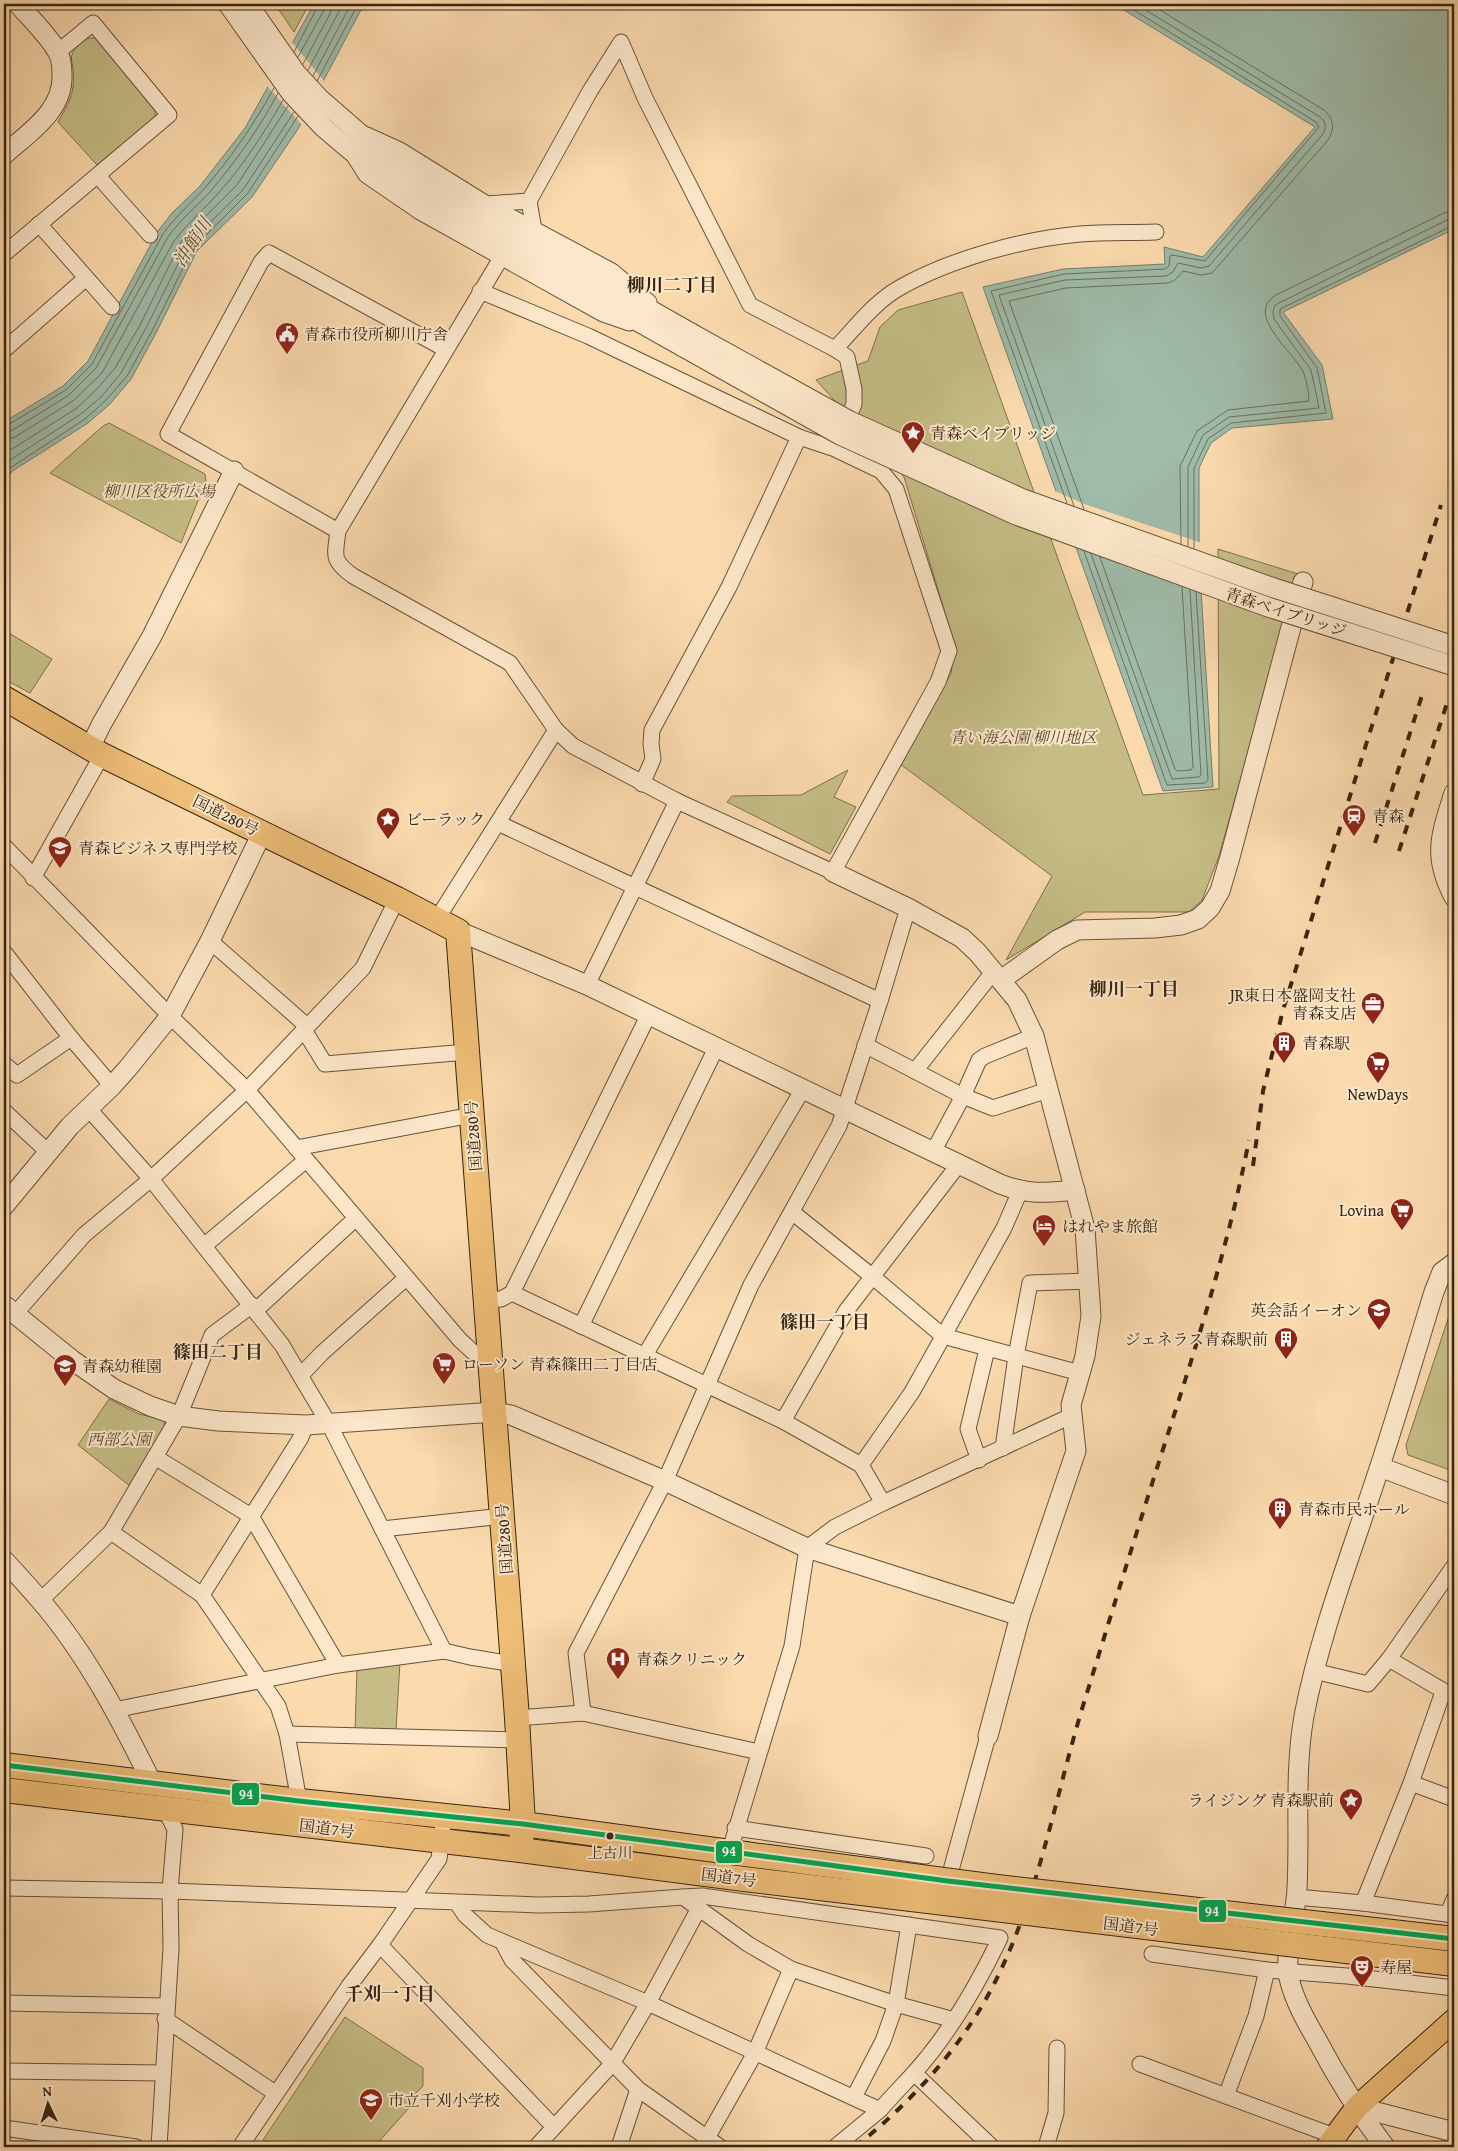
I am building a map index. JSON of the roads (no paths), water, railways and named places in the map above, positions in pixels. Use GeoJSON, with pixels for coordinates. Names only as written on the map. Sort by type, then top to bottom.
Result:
{"type":"FeatureCollection","features":[{"type":"Feature","properties":{"kind":"highway","name":"国道280号"},"geometry":{"type":"LineString","coordinates":[[4,698],[96,751],[458,931],[518,1729],[523,1824],[520,1850]]}},
{"type":"Feature","properties":{"kind":"highway","name":"国道7号"},"geometry":{"type":"LineString","coordinates":[[4,1765],[299,1801],[523,1824],[948,1881],[1454,1939]]}},
{"type":"Feature","properties":{"kind":"highway","name":"国道7号"},"geometry":{"type":"LineString","coordinates":[[4,1790],[520,1850],[744,1879],[1454,1964]]}},
{"type":"Feature","properties":{"kind":"main road"},"geometry":{"type":"LineString","coordinates":[[1331,2142],[1357,2107],[1454,2020]]}},
{"type":"Feature","properties":{"kind":"street"},"geometry":{"type":"LineString","coordinates":[[4,154],[46,118],[57,103],[63,85],[62,68],[58,52],[18,4]]}},
{"type":"Feature","properties":{"kind":"street"},"geometry":{"type":"LineString","coordinates":[[228,4],[278,61]]}},
{"type":"Feature","properties":{"kind":"street"},"geometry":{"type":"LineString","coordinates":[[248,4],[278,61],[291,93],[349,127],[389,159],[685,336]]}},
{"type":"Feature","properties":{"kind":"street"},"geometry":{"type":"LineString","coordinates":[[4,254],[169,115],[93,23],[58,52]]}},
{"type":"Feature","properties":{"kind":"street"},"geometry":{"type":"LineString","coordinates":[[534,230],[529,201],[590,91],[621,42],[645,98],[750,305],[847,357],[854,389],[854,404],[835,449]]}},
{"type":"Feature","properties":{"kind":"street"},"geometry":{"type":"LineString","coordinates":[[315,106],[323,127],[387,178],[452,217],[658,333]]}},
{"type":"Feature","properties":{"kind":"street"},"geometry":{"type":"LineString","coordinates":[[349,127],[400,150],[487,204],[612,272],[685,336]]}},
{"type":"Feature","properties":{"kind":"street"},"geometry":{"type":"LineString","coordinates":[[350,150],[366,175],[420,212],[501,258],[604,314],[658,333],[685,336]]}},
{"type":"Feature","properties":{"kind":"street"},"geometry":{"type":"LineString","coordinates":[[98,176],[150,235]]}},
{"type":"Feature","properties":{"kind":"street"},"geometry":{"type":"LineString","coordinates":[[487,204],[529,201]]}},
{"type":"Feature","properties":{"kind":"street"},"geometry":{"type":"LineString","coordinates":[[40,224],[112,307]]}},
{"type":"Feature","properties":{"kind":"street"},"geometry":{"type":"LineString","coordinates":[[835,349],[880,302],[900,287],[941,268],[1016,244],[1080,234],[1156,232]]}},
{"type":"Feature","properties":{"kind":"street"},"geometry":{"type":"LineString","coordinates":[[338,531],[168,434],[261,262],[269,253],[445,349]]}},
{"type":"Feature","properties":{"kind":"street"},"geometry":{"type":"LineString","coordinates":[[501,258],[338,531],[335,555],[339,566],[353,576],[510,663],[556,730],[573,746],[677,802],[833,872],[908,908],[962,938],[997,975],[1023,1010],[1034,1036],[1085,1229],[1090,1281],[1090,1329],[1080,1373],[1073,1392],[1072,1416],[1076,1452],[1020,1616],[948,1881]]}},
{"type":"Feature","properties":{"kind":"street"},"geometry":{"type":"LineString","coordinates":[[4,350],[86,278]]}},
{"type":"Feature","properties":{"kind":"street"},"geometry":{"type":"LineString","coordinates":[[480,291],[588,336],[799,438],[835,449],[881,471],[896,489],[949,651],[938,682],[833,872]]}},
{"type":"Feature","properties":{"kind":"street","name":"青森ベイブリッジ"},"geometry":{"type":"LineString","coordinates":[[685,336],[850,420],[1023,499],[1274,588],[1454,646]]}},
{"type":"Feature","properties":{"kind":"street","name":"青森ベイブリッジ"},"geometry":{"type":"LineString","coordinates":[[685,336],[840,435],[1016,515],[1268,607],[1454,666]]}},
{"type":"Feature","properties":{"kind":"street"},"geometry":{"type":"LineString","coordinates":[[642,784],[653,758],[651,744],[655,724],[730,587],[799,438]]}},
{"type":"Feature","properties":{"kind":"street"},"geometry":{"type":"LineString","coordinates":[[33,878],[96,751],[101,725],[152,636],[234,471]]}},
{"type":"Feature","properties":{"kind":"street"},"geometry":{"type":"LineString","coordinates":[[915,1071],[997,975],[1058,940],[1077,930],[1181,925],[1198,920],[1210,908],[1220,891],[1230,857],[1303,582]]}},
{"type":"Feature","properties":{"kind":"street"},"geometry":{"type":"LineString","coordinates":[[437,919],[556,730]]}},
{"type":"Feature","properties":{"kind":"street"},"geometry":{"type":"LineString","coordinates":[[1454,793],[1440,846],[1441,864],[1446,881],[1454,897]]}},
{"type":"Feature","properties":{"kind":"street"},"geometry":{"type":"LineString","coordinates":[[586,984],[677,802]]}},
{"type":"Feature","properties":{"kind":"street"},"geometry":{"type":"LineString","coordinates":[[498,823],[880,1001]]}},
{"type":"Feature","properties":{"kind":"street"},"geometry":{"type":"LineString","coordinates":[[4,1206],[48,1152],[88,1108],[112,1086],[170,1016],[210,942],[262,833]]}},
{"type":"Feature","properties":{"kind":"street"},"geometry":{"type":"LineString","coordinates":[[4,846],[33,878],[170,1016],[248,1090],[355,1219],[460,1340],[473,1352],[490,1358]]}},
{"type":"Feature","properties":{"kind":"street"},"geometry":{"type":"LineString","coordinates":[[397,899],[363,968],[248,1090],[151,1179],[84,1236],[10,1309],[72,1360],[114,1390],[150,1406],[180,1416],[218,1421],[306,1425],[495,1412],[512,1415],[665,1481],[807,1548],[1020,1616]]}},
{"type":"Feature","properties":{"kind":"street"},"geometry":{"type":"LineString","coordinates":[[583,1713],[576,1653],[665,1481],[751,1285],[839,1126],[908,908]]}},
{"type":"Feature","properties":{"kind":"street"},"geometry":{"type":"LineString","coordinates":[[458,931],[586,984],[845,1110],[1020,1192],[1040,1193],[1075,1190]]}},
{"type":"Feature","properties":{"kind":"street"},"geometry":{"type":"LineString","coordinates":[[210,942],[305,1028],[326,1064],[467,1052]]}},
{"type":"Feature","properties":{"kind":"street"},"geometry":{"type":"LineString","coordinates":[[4,952],[71,1038],[112,1086]]}},
{"type":"Feature","properties":{"kind":"street"},"geometry":{"type":"LineString","coordinates":[[485,1300],[502,1299],[512,1293],[649,1014]]}},
{"type":"Feature","properties":{"kind":"street"},"geometry":{"type":"LineString","coordinates":[[934,1152],[979,1060],[1034,1036]]}},
{"type":"Feature","properties":{"kind":"street"},"geometry":{"type":"LineString","coordinates":[[4,1064],[18,1075],[71,1038]]}},
{"type":"Feature","properties":{"kind":"street"},"geometry":{"type":"LineString","coordinates":[[865,1045],[963,1096],[993,1108],[1048,1090]]}},
{"type":"Feature","properties":{"kind":"street"},"geometry":{"type":"LineString","coordinates":[[581,1326],[716,1048]]}},
{"type":"Feature","properties":{"kind":"street"},"geometry":{"type":"LineString","coordinates":[[645,1356],[803,1089]]}},
{"type":"Feature","properties":{"kind":"street"},"geometry":{"type":"LineString","coordinates":[[88,1108],[151,1179],[205,1245],[254,1307],[301,1375],[329,1424],[444,1651]]}},
{"type":"Feature","properties":{"kind":"street"},"geometry":{"type":"LineString","coordinates":[[4,1113],[48,1152]]}},
{"type":"Feature","properties":{"kind":"street"},"geometry":{"type":"LineString","coordinates":[[205,1245],[301,1154],[472,1115]]}},
{"type":"Feature","properties":{"kind":"street"},"geometry":{"type":"LineString","coordinates":[[783,1421],[846,1311],[959,1164]]}},
{"type":"Feature","properties":{"kind":"street"},"geometry":{"type":"LineString","coordinates":[[861,1465],[912,1392],[1004,1228],[1020,1192]]}},
{"type":"Feature","properties":{"kind":"street"},"geometry":{"type":"LineString","coordinates":[[792,1212],[943,1336],[1080,1373]]}},
{"type":"Feature","properties":{"kind":"street"},"geometry":{"type":"LineString","coordinates":[[41,1600],[111,1532],[180,1416],[212,1335],[254,1307],[355,1219]]}},
{"type":"Feature","properties":{"kind":"street"},"geometry":{"type":"LineString","coordinates":[[1385,2147],[1346,2093],[1304,2017],[1291,1986],[1288,1970],[1296,1897],[1297,1798],[1300,1746],[1314,1671],[1332,1610],[1380,1467],[1437,1286],[1442,1272],[1454,1263]]}},
{"type":"Feature","properties":{"kind":"street"},"geometry":{"type":"LineString","coordinates":[[301,1375],[322,1353],[406,1278]]}},
{"type":"Feature","properties":{"kind":"street"},"geometry":{"type":"LineString","coordinates":[[1003,1448],[1016,1356],[1030,1283],[1090,1281]]}},
{"type":"Feature","properties":{"kind":"street"},"geometry":{"type":"LineString","coordinates":[[512,1293],[783,1421],[861,1465],[883,1503]]}},
{"type":"Feature","properties":{"kind":"street"},"geometry":{"type":"LineString","coordinates":[[979,1460],[968,1429],[987,1349]]}},
{"type":"Feature","properties":{"kind":"street"},"geometry":{"type":"LineString","coordinates":[[737,1854],[735,1828],[792,1646],[807,1548],[835,1527],[883,1503],[1072,1416]]}},
{"type":"Feature","properties":{"kind":"street"},"geometry":{"type":"LineString","coordinates":[[202,1595],[300,1439],[306,1425]]}},
{"type":"Feature","properties":{"kind":"street"},"geometry":{"type":"LineString","coordinates":[[155,1457],[251,1516],[338,1665]]}},
{"type":"Feature","properties":{"kind":"street"},"geometry":{"type":"LineString","coordinates":[[1380,1467],[1454,1495]]}},
{"type":"Feature","properties":{"kind":"street"},"geometry":{"type":"LineString","coordinates":[[382,1529],[503,1516]]}},
{"type":"Feature","properties":{"kind":"street"},"geometry":{"type":"LineString","coordinates":[[111,1532],[202,1595],[278,1706],[287,1734],[299,1801]]}},
{"type":"Feature","properties":{"kind":"street"},"geometry":{"type":"LineString","coordinates":[[4,1560],[41,1600],[82,1658],[114,1710],[175,1829],[170,1892],[171,1948],[162,2072],[159,2147]]}},
{"type":"Feature","properties":{"kind":"street"},"geometry":{"type":"LineString","coordinates":[[1314,1671],[1368,1684],[1454,1566]]}},
{"type":"Feature","properties":{"kind":"street"},"geometry":{"type":"LineString","coordinates":[[114,1710],[338,1665],[444,1651],[470,1658],[513,1664]]}},
{"type":"Feature","properties":{"kind":"street"},"geometry":{"type":"LineString","coordinates":[[1363,1903],[1449,1694],[1388,1659]]}},
{"type":"Feature","properties":{"kind":"street"},"geometry":{"type":"LineString","coordinates":[[287,1734],[518,1729],[583,1713],[759,1752]]}},
{"type":"Feature","properties":{"kind":"street"},"geometry":{"type":"LineString","coordinates":[[1411,1783],[1454,1798]]}},
{"type":"Feature","properties":{"kind":"street"},"geometry":{"type":"LineString","coordinates":[[240,2147],[275,2093],[439,1859],[444,1816]]}},
{"type":"Feature","properties":{"kind":"street"},"geometry":{"type":"LineString","coordinates":[[735,1828],[926,1856]]}},
{"type":"Feature","properties":{"kind":"street"},"geometry":{"type":"LineString","coordinates":[[672,1870],[676,1897]]}},
{"type":"Feature","properties":{"kind":"street"},"geometry":{"type":"LineString","coordinates":[[4,1888],[457,1903],[581,1904],[702,1896],[1000,1938],[980,1979],[954,2020],[914,2073],[880,2110],[835,2147]]}},
{"type":"Feature","properties":{"kind":"street"},"geometry":{"type":"LineString","coordinates":[[676,1897],[699,1908],[748,1944],[791,1969],[896,2004],[954,2020]]}},
{"type":"Feature","properties":{"kind":"street"},"geometry":{"type":"LineString","coordinates":[[1296,1897],[1451,1914],[1454,1899]]}},
{"type":"Feature","properties":{"kind":"street"},"geometry":{"type":"LineString","coordinates":[[457,1903],[465,1915],[487,1935],[503,1943],[648,2003],[880,2110]]}},
{"type":"Feature","properties":{"kind":"street"},"geometry":{"type":"LineString","coordinates":[[536,2147],[612,2064],[648,2003],[699,1908]]}},
{"type":"Feature","properties":{"kind":"street"},"geometry":{"type":"LineString","coordinates":[[854,2097],[883,2041],[896,2004],[909,1925]]}},
{"type":"Feature","properties":{"kind":"street"},"geometry":{"type":"LineString","coordinates":[[503,1943],[512,1960],[638,2089],[720,2147]]}},
{"type":"Feature","properties":{"kind":"street"},"geometry":{"type":"LineString","coordinates":[[380,1945],[554,2127]]}},
{"type":"Feature","properties":{"kind":"street"},"geometry":{"type":"LineString","coordinates":[[1152,1954],[1266,1970],[1288,1970],[1454,1988]]}},
{"type":"Feature","properties":{"kind":"street"},"geometry":{"type":"LineString","coordinates":[[707,2138],[756,2053],[791,1969]]}},
{"type":"Feature","properties":{"kind":"street"},"geometry":{"type":"LineString","coordinates":[[1226,2096],[1256,2016],[1266,1970]]}},
{"type":"Feature","properties":{"kind":"street"},"geometry":{"type":"LineString","coordinates":[[4,2003],[166,2012],[275,2093]]}},
{"type":"Feature","properties":{"kind":"street"},"geometry":{"type":"LineString","coordinates":[[1046,2147],[1056,2113],[1056,2048]]}},
{"type":"Feature","properties":{"kind":"street"},"geometry":{"type":"LineString","coordinates":[[1140,2064],[1226,2096],[1331,2142]]}},
{"type":"Feature","properties":{"kind":"street"},"geometry":{"type":"LineString","coordinates":[[4,2070],[162,2072]]}},
{"type":"Feature","properties":{"kind":"street"},"geometry":{"type":"LineString","coordinates":[[914,2073],[949,2104],[992,2147]]}},
{"type":"Feature","properties":{"kind":"street"},"geometry":{"type":"LineString","coordinates":[[619,2147],[638,2089]]}},
{"type":"Feature","properties":{"kind":"street"},"geometry":{"type":"LineString","coordinates":[[1357,2107],[1454,2132]]}},
{"type":"Feature","properties":{"kind":"street"},"geometry":{"type":"LineString","coordinates":[[4,2128],[136,2147]]}},
{"type":"Feature","properties":{"kind":"water","name":"沖館川"},"geometry":{"type":"Polygon","coordinates":[[[314,4],[364,4],[298,129],[252,197],[197,251],[131,379],[110,404],[88,423],[14,470],[4,479],[4,422],[63,386],[88,361],[158,231],[172,213],[200,186],[245,128],[314,4]]]}},
{"type":"Feature","properties":{"kind":"water"},"geometry":{"type":"Polygon","coordinates":[[[1114,4],[1454,4],[1454,229],[1283,312],[1322,365],[1333,419],[1232,428],[1211,443],[1199,468],[1199,557],[1213,787],[1163,791],[983,287],[1063,269],[1165,264],[1164,247],[1203,257],[1315,127],[1114,4]]]}},
{"type":"Feature","properties":{"kind":"railway"},"geometry":{"type":"LineString","coordinates":[[1253,1166],[1263,1091],[1283,1010],[1441,505]]}},
{"type":"Feature","properties":{"kind":"railway"},"geometry":{"type":"LineString","coordinates":[[1375,843],[1424,689]]}},
{"type":"Feature","properties":{"kind":"railway"},"geometry":{"type":"LineString","coordinates":[[1399,851],[1449,697]]}},
{"type":"Feature","properties":{"kind":"railway"},"geometry":{"type":"LineString","coordinates":[[855,2147],[897,2111],[952,2050],[983,2004],[1012,1946],[1047,1840],[1086,1696],[1212,1293],[1232,1217],[1249,1140]]}},
{"type":"Feature","properties":{"kind":"place","name":"青森市役所柳川庁舎"},"geometry":{"type":"Point","coordinates":[287,355]}},
{"type":"Feature","properties":{"kind":"place","name":"青森ベイブリッジ"},"geometry":{"type":"Point","coordinates":[913,454]}},
{"type":"Feature","properties":{"kind":"place","name":"青森"},"geometry":{"type":"Point","coordinates":[1354,837]}},
{"type":"Feature","properties":{"kind":"place","name":"ビーラック"},"geometry":{"type":"Point","coordinates":[388,840]}},
{"type":"Feature","properties":{"kind":"place","name":"青森ビジネス専門学校"},"geometry":{"type":"Point","coordinates":[60,869]}},
{"type":"Feature","properties":{"kind":"place","name":"JR東日本盛岡支社 青森支店"},"geometry":{"type":"Point","coordinates":[1373,1025]}},
{"type":"Feature","properties":{"kind":"place","name":"青森駅"},"geometry":{"type":"Point","coordinates":[1284,1064]}},
{"type":"Feature","properties":{"kind":"place","name":"NewDays"},"geometry":{"type":"Point","coordinates":[1378,1084]}},
{"type":"Feature","properties":{"kind":"place","name":"Lovina"},"geometry":{"type":"Point","coordinates":[1402,1231]}},
{"type":"Feature","properties":{"kind":"place","name":"はれやま旅館"},"geometry":{"type":"Point","coordinates":[1044,1247]}},
{"type":"Feature","properties":{"kind":"place","name":"英会話イーオン"},"geometry":{"type":"Point","coordinates":[1379,1331]}},
{"type":"Feature","properties":{"kind":"place","name":"ジェネラス青森駅前"},"geometry":{"type":"Point","coordinates":[1286,1360]}},
{"type":"Feature","properties":{"kind":"place","name":"ローソン 青森篠田二丁目店"},"geometry":{"type":"Point","coordinates":[444,1385]}},
{"type":"Feature","properties":{"kind":"place","name":"青森幼稚園"},"geometry":{"type":"Point","coordinates":[65,1387]}},
{"type":"Feature","properties":{"kind":"place","name":"青森市民ホール"},"geometry":{"type":"Point","coordinates":[1280,1530]}},
{"type":"Feature","properties":{"kind":"place","name":"青森クリニック"},"geometry":{"type":"Point","coordinates":[618,1680]}},
{"type":"Feature","properties":{"kind":"place","name":"ライジング 青森駅前"},"geometry":{"type":"Point","coordinates":[1351,1821]}},
{"type":"Feature","properties":{"kind":"place","name":"上古川"},"geometry":{"type":"Point","coordinates":[610,1836]}},
{"type":"Feature","properties":{"kind":"place","name":"寿屋"},"geometry":{"type":"Point","coordinates":[1362,1988]}},
{"type":"Feature","properties":{"kind":"place","name":"市立千刈小学校"},"geometry":{"type":"Point","coordinates":[371,2121]}},
{"type":"Feature","properties":{"kind":"district","name":"柳川二丁目"},"geometry":{"type":"Point","coordinates":[672,284]}},
{"type":"Feature","properties":{"kind":"district","name":"柳川一丁目"},"geometry":{"type":"Point","coordinates":[1134,988]}},
{"type":"Feature","properties":{"kind":"district","name":"篠田一丁目"},"geometry":{"type":"Point","coordinates":[825,1321]}},
{"type":"Feature","properties":{"kind":"district","name":"篠田二丁目"},"geometry":{"type":"Point","coordinates":[218,1351]}},
{"type":"Feature","properties":{"kind":"district","name":"千刈一丁目"},"geometry":{"type":"Point","coordinates":[390,1993]}},
{"type":"Feature","properties":{"kind":"park label","name":"柳川区役所広場"},"geometry":{"type":"Point","coordinates":[159,491]}},
{"type":"Feature","properties":{"kind":"park label","name":"青い海公園 柳川地区"},"geometry":{"type":"Point","coordinates":[1023,737]}},
{"type":"Feature","properties":{"kind":"park label","name":"西部公園"},"geometry":{"type":"Point","coordinates":[119,1439]}}]}
